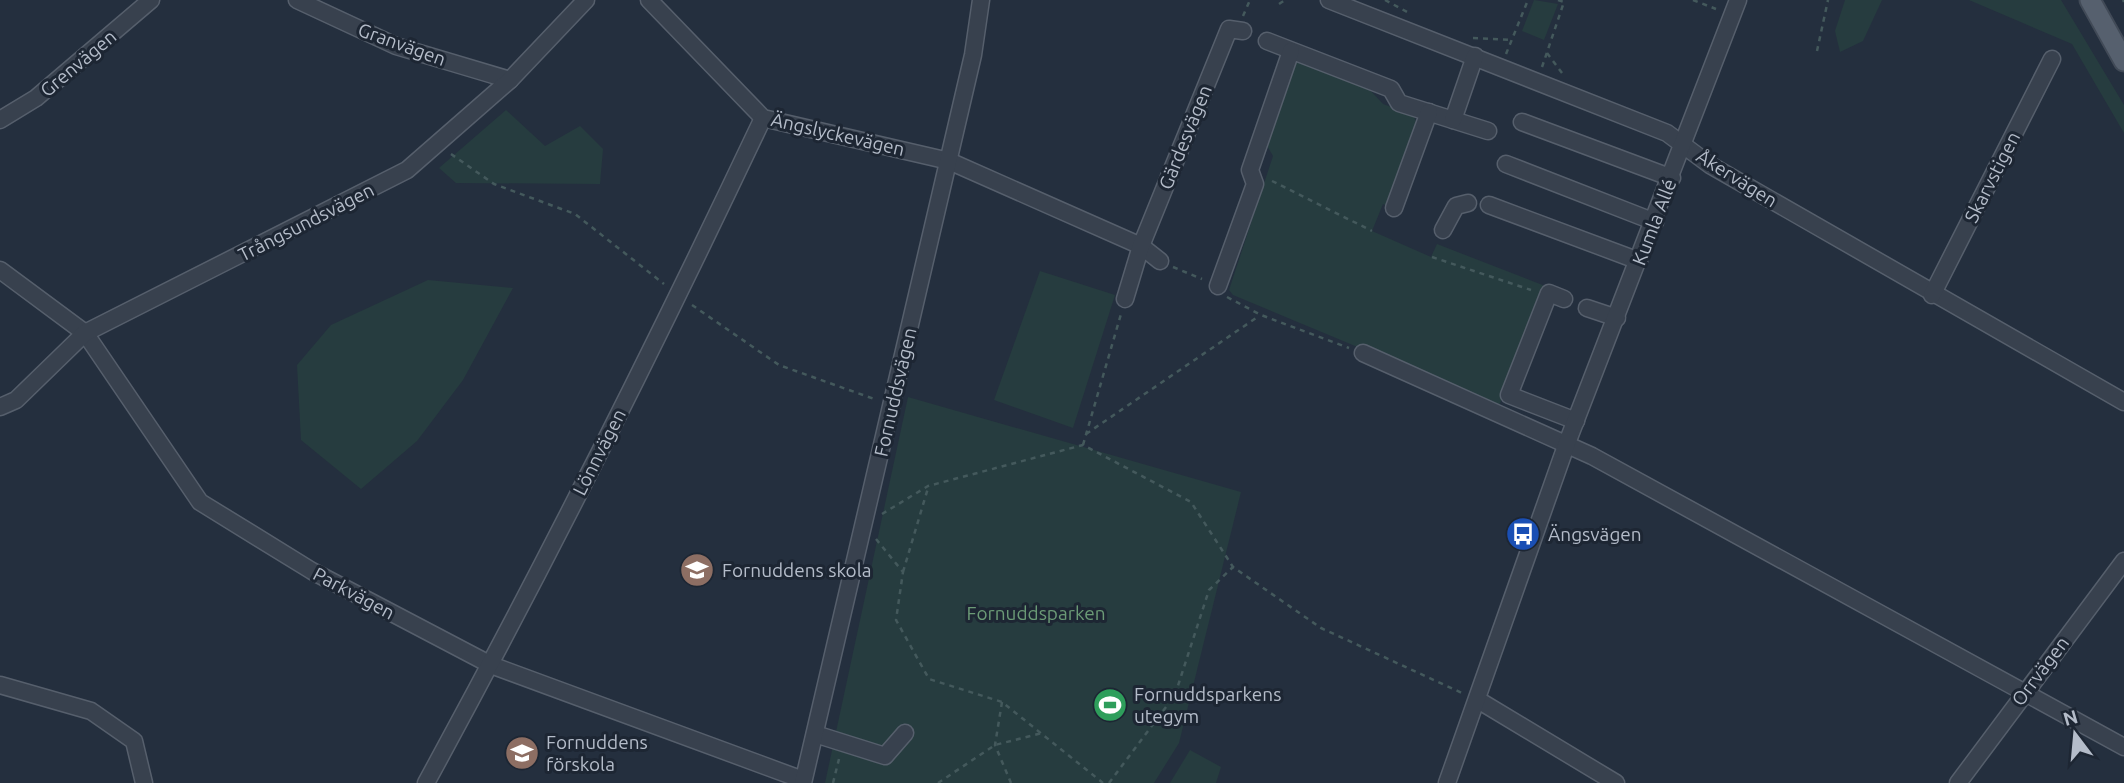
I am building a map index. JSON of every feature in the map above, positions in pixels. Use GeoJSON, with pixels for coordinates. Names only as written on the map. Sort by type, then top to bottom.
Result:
{"type":"FeatureCollection","features":[{"type":"Feature","properties":{"kind":"main road"},"geometry":{"type":"LineString","coordinates":[[2090,0],[2124,61]]}},
{"type":"Feature","properties":{"kind":"street","name":"Grenvägen"},"geometry":{"type":"LineString","coordinates":[[0,120],[36,98],[151,0]]}},
{"type":"Feature","properties":{"kind":"street","name":"Granvägen"},"geometry":{"type":"LineString","coordinates":[[297,0],[396,46],[510,80]]}},
{"type":"Feature","properties":{"kind":"street","name":"Trångsundsvägen"},"geometry":{"type":"LineString","coordinates":[[0,407],[16,400],[85,333],[407,170],[510,80],[586,0]]}},
{"type":"Feature","properties":{"kind":"street","name":"Ängslyckevägen"},"geometry":{"type":"LineString","coordinates":[[649,0],[763,118],[949,161]]}},
{"type":"Feature","properties":{"kind":"street","name":"Fornuddsvägen"},"geometry":{"type":"LineString","coordinates":[[803,781],[949,161],[973,55],[981,0]]}},
{"type":"Feature","properties":{"kind":"street","name":"Åkervägen"},"geometry":{"type":"LineString","coordinates":[[1329,0],[1667,133],[1710,165],[1932,295],[2124,402]]}},
{"type":"Feature","properties":{"kind":"street","name":"Kumla Allé"},"geometry":{"type":"LineString","coordinates":[[1447,783],[1567,443],[1672,178],[1682,143],[1739,12]]}},
{"type":"Feature","properties":{"kind":"street","name":"Gärdesvägen"},"geometry":{"type":"LineString","coordinates":[[1125,299],[1141,246],[1236,30]]}},
{"type":"Feature","properties":{"kind":"street"},"geometry":{"type":"LineString","coordinates":[[1267,41],[1391,89],[1399,103],[1488,131]]}},
{"type":"Feature","properties":{"kind":"street"},"geometry":{"type":"LineString","coordinates":[[1218,286],[1255,184],[1250,170],[1291,51]]}},
{"type":"Feature","properties":{"kind":"street"},"geometry":{"type":"LineString","coordinates":[[1453,120],[1475,56]]}},
{"type":"Feature","properties":{"kind":"street"},"geometry":{"type":"LineString","coordinates":[[1699,57],[1715,64]]}},
{"type":"Feature","properties":{"kind":"street","name":"Skarvstigen"},"geometry":{"type":"LineString","coordinates":[[1932,295],[2052,59]]}},
{"type":"Feature","properties":{"kind":"street"},"geometry":{"type":"LineString","coordinates":[[1394,208],[1429,112]]}},
{"type":"Feature","properties":{"kind":"street","name":"Lönnvägen"},"geometry":{"type":"LineString","coordinates":[[426,783],[491,665],[679,296],[763,118]]}},
{"type":"Feature","properties":{"kind":"street"},"geometry":{"type":"LineString","coordinates":[[1522,122],[1672,178]]}},
{"type":"Feature","properties":{"kind":"street"},"geometry":{"type":"LineString","coordinates":[[949,161],[1141,246],[1160,261]]}},
{"type":"Feature","properties":{"kind":"street"},"geometry":{"type":"LineString","coordinates":[[1506,164],[1655,222]]}},
{"type":"Feature","properties":{"kind":"street"},"geometry":{"type":"LineString","coordinates":[[1443,230],[1455,206],[1468,203]]}},
{"type":"Feature","properties":{"kind":"street"},"geometry":{"type":"LineString","coordinates":[[1489,205],[1639,261]]}},
{"type":"Feature","properties":{"kind":"street","name":"Parkvägen"},"geometry":{"type":"LineString","coordinates":[[0,270],[85,333],[200,502],[312,571],[491,665],[803,781]]}},
{"type":"Feature","properties":{"kind":"street"},"geometry":{"type":"LineString","coordinates":[[1564,299],[1548,295],[1509,395],[1576,421]]}},
{"type":"Feature","properties":{"kind":"street"},"geometry":{"type":"LineString","coordinates":[[1587,308],[1617,318]]}},
{"type":"Feature","properties":{"kind":"street"},"geometry":{"type":"LineString","coordinates":[[1363,353],[1567,443],[2124,747]]}},
{"type":"Feature","properties":{"kind":"street","name":"Orrvägen"},"geometry":{"type":"LineString","coordinates":[[1958,783],[2124,561]]}},
{"type":"Feature","properties":{"kind":"street"},"geometry":{"type":"LineString","coordinates":[[0,685],[91,711],[102,718],[134,741],[144,783]]}},
{"type":"Feature","properties":{"kind":"street"},"geometry":{"type":"LineString","coordinates":[[1478,700],[1616,783]]}},
{"type":"Feature","properties":{"kind":"street"},"geometry":{"type":"LineString","coordinates":[[815,734],[885,756],[905,733]]}},
{"type":"Feature","properties":{"kind":"path"},"geometry":{"type":"LineString","coordinates":[[1279,4],[1285,0]]}},
{"type":"Feature","properties":{"kind":"path"},"geometry":{"type":"LineString","coordinates":[[1501,67],[1528,0]]}},
{"type":"Feature","properties":{"kind":"path"},"geometry":{"type":"LineString","coordinates":[[1538,81],[1563,2],[1558,0]]}},
{"type":"Feature","properties":{"kind":"path"},"geometry":{"type":"LineString","coordinates":[[1693,0],[1739,12]]}},
{"type":"Feature","properties":{"kind":"path"},"geometry":{"type":"LineString","coordinates":[[1817,51],[1828,0]]}},
{"type":"Feature","properties":{"kind":"path"},"geometry":{"type":"LineString","coordinates":[[437,144],[494,184],[575,214],[679,296],[779,365],[892,405]]}},
{"type":"Feature","properties":{"kind":"path"},"geometry":{"type":"LineString","coordinates":[[1250,170],[1372,231]]}},
{"type":"Feature","properties":{"kind":"path"},"geometry":{"type":"LineString","coordinates":[[1432,257],[1548,295]]}},
{"type":"Feature","properties":{"kind":"path"},"geometry":{"type":"LineString","coordinates":[[1160,261],[1218,286],[1229,299],[1261,315],[1363,353]]}},
{"type":"Feature","properties":{"kind":"path"},"geometry":{"type":"LineString","coordinates":[[1083,445],[1125,299]]}},
{"type":"Feature","properties":{"kind":"path"},"geometry":{"type":"LineString","coordinates":[[1086,435],[1261,315]]}},
{"type":"Feature","properties":{"kind":"path"},"geometry":{"type":"LineString","coordinates":[[903,572],[864,524],[928,486],[1083,445],[1191,502],[1233,567],[1321,628],[1478,700]]}},
{"type":"Feature","properties":{"kind":"path"},"geometry":{"type":"LineString","coordinates":[[928,486],[903,572],[896,620],[929,679],[1002,702],[1103,783]]}},
{"type":"Feature","properties":{"kind":"path"},"geometry":{"type":"LineString","coordinates":[[1109,783],[1175,695],[1209,590],[1233,567]]}},
{"type":"Feature","properties":{"kind":"path"},"geometry":{"type":"LineString","coordinates":[[1002,702],[995,745],[1011,783]]}},
{"type":"Feature","properties":{"kind":"path"},"geometry":{"type":"LineString","coordinates":[[938,783],[995,745],[1042,733]]}},
{"type":"Feature","properties":{"kind":"path"},"geometry":{"type":"LineString","coordinates":[[833,783],[842,744]]}},
{"type":"Feature","properties":{"kind":"green space"},"geometry":{"type":"Polygon","coordinates":[[[1534,0],[1558,4],[1544,40],[1522,31],[1534,0]]]}},
{"type":"Feature","properties":{"kind":"green space"},"geometry":{"type":"Polygon","coordinates":[[[1845,0],[1882,0],[1863,41],[1840,52],[1835,31],[1845,0]]]}},
{"type":"Feature","properties":{"kind":"green space"},"geometry":{"type":"Polygon","coordinates":[[[1969,0],[2061,0],[2124,105],[2124,133],[2072,44],[1969,0]]]}},
{"type":"Feature","properties":{"kind":"green space"},"geometry":{"type":"Polygon","coordinates":[[[1295,61],[1369,89],[1383,104],[1413,115],[1419,128],[1387,206],[1383,204],[1372,231],[1431,257],[1437,244],[1545,286],[1499,406],[1233,295],[1229,290],[1273,156],[1266,144],[1295,61]]]}},
{"type":"Feature","properties":{"kind":"green space"},"geometry":{"type":"Polygon","coordinates":[[[506,110],[545,146],[580,126],[603,149],[600,184],[456,183],[439,168],[506,110]]]}},
{"type":"Feature","properties":{"kind":"green space"},"geometry":{"type":"Polygon","coordinates":[[[1040,271],[1115,295],[1073,428],[994,400],[1040,271]]]}},
{"type":"Feature","properties":{"kind":"green space"},"geometry":{"type":"Polygon","coordinates":[[[428,280],[513,288],[463,380],[417,441],[361,489],[301,440],[297,365],[331,325],[428,280]]]}},
{"type":"Feature","properties":{"kind":"green space","name":"Fornuddsparken"},"geometry":{"type":"Polygon","coordinates":[[[908,397],[1241,492],[1179,743],[1154,783],[825,783],[908,397]]]}},
{"type":"Feature","properties":{"kind":"green space"},"geometry":{"type":"Polygon","coordinates":[[[1190,750],[1221,767],[1216,783],[1170,783],[1190,750]]]}},
{"type":"Feature","properties":{"kind":"place","name":"Ängsvägen"},"geometry":{"type":"Point","coordinates":[1523,534]}},
{"type":"Feature","properties":{"kind":"place","name":"Fornuddens skola"},"geometry":{"type":"Point","coordinates":[697,570]}},
{"type":"Feature","properties":{"kind":"place","name":"Fornuddsparkens utegym"},"geometry":{"type":"Point","coordinates":[1110,705]}},
{"type":"Feature","properties":{"kind":"place","name":"Fornuddens förskola"},"geometry":{"type":"Point","coordinates":[522,753]}}]}
